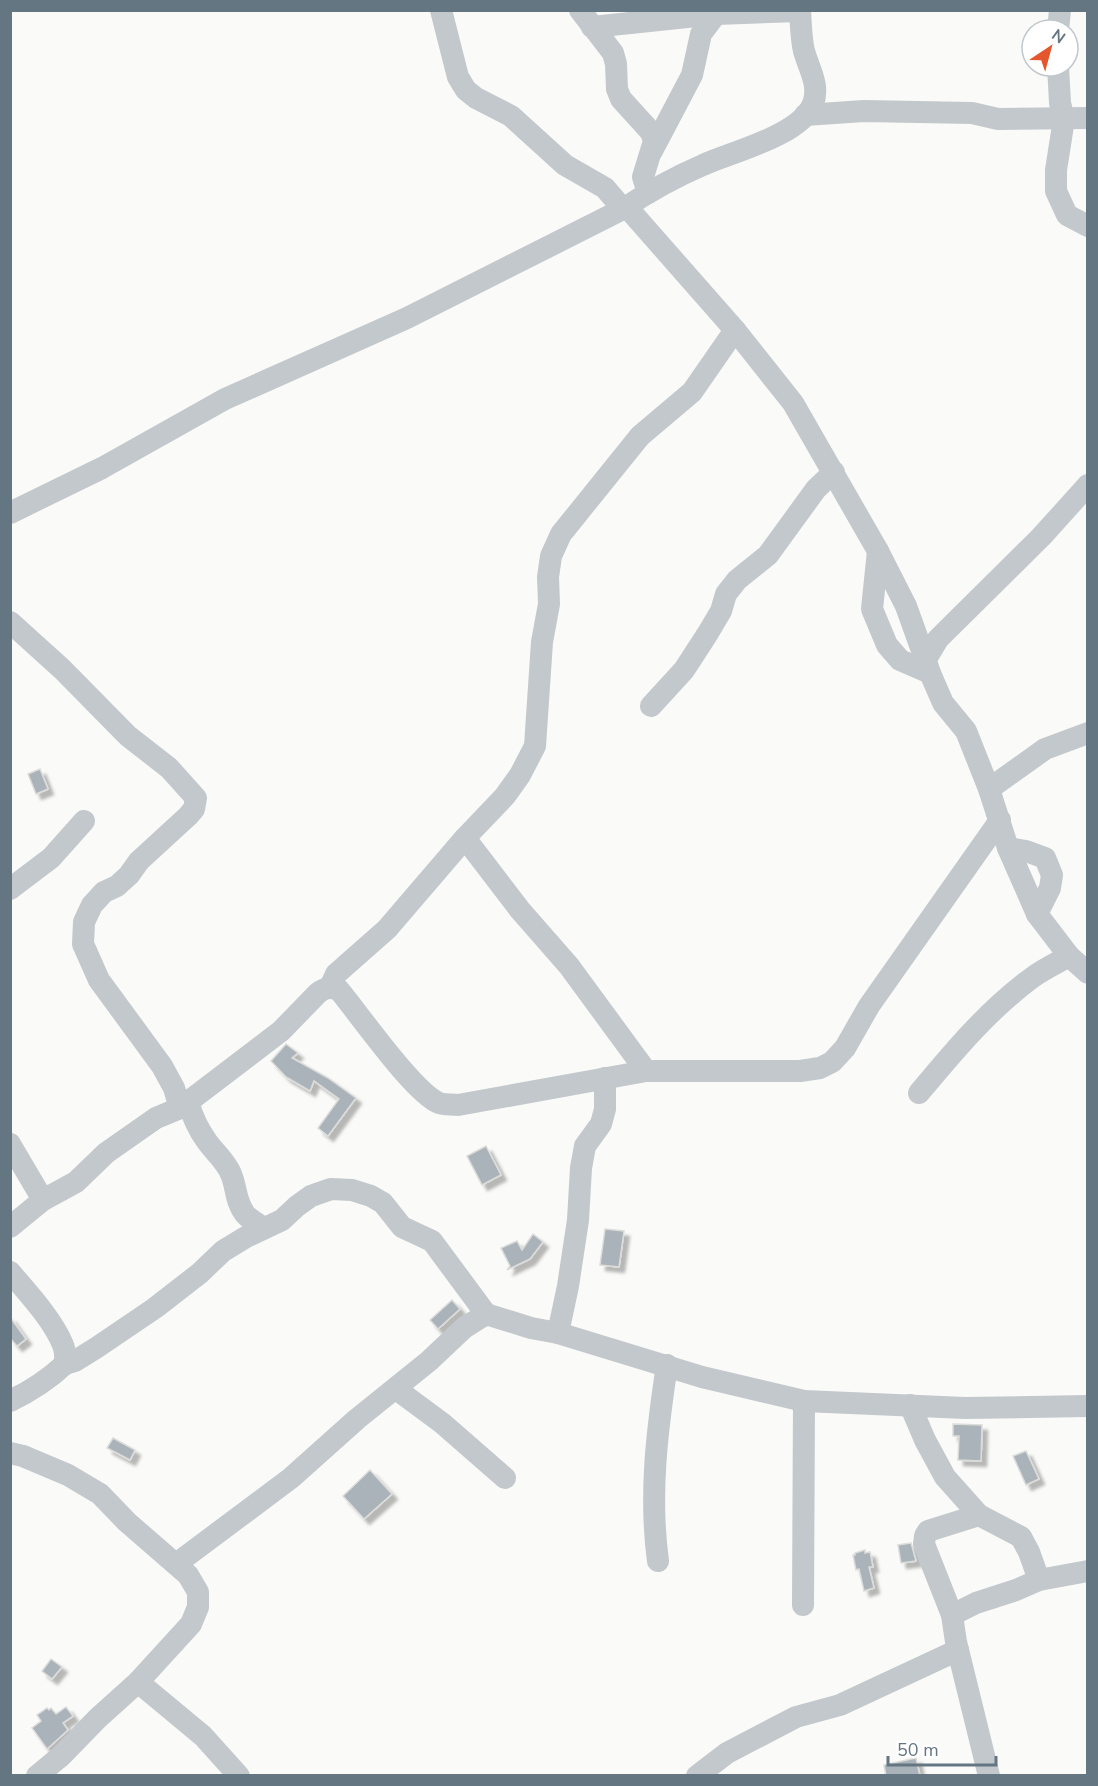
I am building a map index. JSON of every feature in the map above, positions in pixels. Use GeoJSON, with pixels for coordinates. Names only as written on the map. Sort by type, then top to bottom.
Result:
{"type":"FeatureCollection","features":[{"type":"Feature","properties":{"kind":"street"},"geometry":{"type":"LineString","coordinates":[[441,10],[458,77],[466,90],[476,98],[511,116],[565,165],[605,188],[625,207],[735,330],[793,404],[834,472],[906,606],[943,703],[966,731],[989,789],[1008,848],[1037,914],[1069,956],[1087,972]]}},
{"type":"Feature","properties":{"kind":"street"},"geometry":{"type":"LineString","coordinates":[[10,513],[102,468],[225,399],[407,318],[625,207],[704,164],[741,152],[785,132],[806,115],[813,105],[815,88],[804,51],[800,11],[717,12],[586,19]]}},
{"type":"Feature","properties":{"kind":"street"},"geometry":{"type":"LineString","coordinates":[[651,154],[692,75],[700,34],[717,12]]}},
{"type":"Feature","properties":{"kind":"street"},"geometry":{"type":"LineString","coordinates":[[586,19],[613,52],[617,89],[621,99],[651,132],[654,141],[644,177],[648,193]]}},
{"type":"Feature","properties":{"kind":"street"},"geometry":{"type":"LineString","coordinates":[[1059,78],[1060,103],[1064,119],[1056,170],[1056,191],[1067,214],[1088,226]]}},
{"type":"Feature","properties":{"kind":"street"},"geometry":{"type":"LineString","coordinates":[[806,115],[864,111],[972,113],[998,119],[1088,118]]}},
{"type":"Feature","properties":{"kind":"street"},"geometry":{"type":"LineString","coordinates":[[332,987],[336,974],[387,928],[465,838],[505,796],[520,775],[535,746],[542,642],[549,604],[548,578],[551,556],[561,534],[640,436],[692,392],[735,330]]}},
{"type":"Feature","properties":{"kind":"street"},"geometry":{"type":"LineString","coordinates":[[651,706],[684,670],[721,611],[726,594],[737,580],[768,555],[816,489],[834,472]]}},
{"type":"Feature","properties":{"kind":"street"},"geometry":{"type":"LineString","coordinates":[[928,666],[938,639],[1041,537],[1088,485]]}},
{"type":"Feature","properties":{"kind":"street"},"geometry":{"type":"LineString","coordinates":[[878,551],[872,609],[886,645],[900,660],[928,666]]}},
{"type":"Feature","properties":{"kind":"street"},"geometry":{"type":"LineString","coordinates":[[10,622],[62,669],[128,736],[169,768],[196,798],[194,809],[188,816],[145,854],[129,875],[117,886],[104,892],[92,905],[84,922],[83,944],[99,980],[162,1066],[206,1140],[231,1173],[236,1198],[246,1215],[264,1228]]}},
{"type":"Feature","properties":{"kind":"street"},"geometry":{"type":"LineString","coordinates":[[989,789],[1045,749],[1088,733]]}},
{"type":"Feature","properties":{"kind":"street"},"geometry":{"type":"LineString","coordinates":[[10,1227],[43,1200],[76,1182],[106,1153],[156,1118],[184,1105],[281,1031],[325,988],[332,987],[339,990],[410,1078],[426,1095],[440,1103],[458,1105],[646,1071],[800,1071],[820,1068],[832,1062],[845,1048],[909,948],[1000,820]]}},
{"type":"Feature","properties":{"kind":"street"},"geometry":{"type":"LineString","coordinates":[[10,889],[51,858],[84,821]]}},
{"type":"Feature","properties":{"kind":"street"},"geometry":{"type":"LineString","coordinates":[[465,838],[520,910],[568,966],[646,1071]]}},
{"type":"Feature","properties":{"kind":"street"},"geometry":{"type":"LineString","coordinates":[[919,1093],[963,1040],[999,1004],[1034,976],[1069,956]]}},
{"type":"Feature","properties":{"kind":"street"},"geometry":{"type":"LineString","coordinates":[[558,1333],[578,1220],[581,1167],[585,1146],[601,1124],[606,1108],[605,1078]]}},
{"type":"Feature","properties":{"kind":"street"},"geometry":{"type":"LineString","coordinates":[[10,1144],[43,1200]]}},
{"type":"Feature","properties":{"kind":"street"},"geometry":{"type":"LineString","coordinates":[[10,1401],[34,1389],[65,1364],[96,1348],[155,1308],[200,1273],[223,1251],[282,1220],[311,1196],[331,1189],[352,1190],[371,1196],[383,1203],[402,1227],[432,1241],[486,1314],[531,1328],[558,1333],[702,1377],[804,1401],[965,1408],[1088,1406]]}},
{"type":"Feature","properties":{"kind":"street"},"geometry":{"type":"LineString","coordinates":[[10,1272],[63,1344],[65,1364]]}},
{"type":"Feature","properties":{"kind":"street"},"geometry":{"type":"LineString","coordinates":[[176,1564],[291,1478],[357,1419],[429,1361],[464,1328],[486,1314]]}},
{"type":"Feature","properties":{"kind":"street"},"geometry":{"type":"LineString","coordinates":[[658,1561],[654,1530],[654,1478],[657,1431],[667,1365]]}},
{"type":"Feature","properties":{"kind":"street"},"geometry":{"type":"LineString","coordinates":[[396,1389],[442,1423],[504,1478]]}},
{"type":"Feature","properties":{"kind":"street"},"geometry":{"type":"LineString","coordinates":[[803,1605],[804,1401]]}},
{"type":"Feature","properties":{"kind":"street"},"geometry":{"type":"LineString","coordinates":[[910,1405],[945,1477],[979,1515],[1021,1537],[1039,1580]]}},
{"type":"Feature","properties":{"kind":"street"},"geometry":{"type":"LineString","coordinates":[[10,1453],[23,1456],[68,1475],[100,1494],[127,1522],[188,1575],[198,1592],[198,1607],[191,1624],[138,1682],[37,1776]]}},
{"type":"Feature","properties":{"kind":"street"},"geometry":{"type":"LineString","coordinates":[[979,1515],[928,1532],[924,1544],[952,1615],[958,1650],[989,1776]]}},
{"type":"Feature","properties":{"kind":"street"},"geometry":{"type":"LineString","coordinates":[[952,1615],[976,1603],[1039,1580],[1088,1571]]}},
{"type":"Feature","properties":{"kind":"street"},"geometry":{"type":"LineString","coordinates":[[697,1776],[728,1753],[796,1717],[840,1705],[958,1650]]}},
{"type":"Feature","properties":{"kind":"street"},"geometry":{"type":"LineString","coordinates":[[138,1682],[203,1736],[239,1776]]}},
{"type":"Feature","properties":{"kind":"building"},"geometry":{"type":"Polygon","coordinates":[[[40,769],[48,789],[36,794],[28,774],[40,769]]]}},
{"type":"Feature","properties":{"kind":"building"},"geometry":{"type":"Polygon","coordinates":[[[286,1044],[298,1053],[292,1058],[328,1078],[356,1098],[328,1136],[318,1128],[339,1099],[314,1081],[310,1091],[286,1077],[271,1061],[286,1044]]]}},
{"type":"Feature","properties":{"kind":"building"},"geometry":{"type":"Polygon","coordinates":[[[486,1146],[501,1175],[482,1185],[467,1156],[486,1146]]]}},
{"type":"Feature","properties":{"kind":"building"},"geometry":{"type":"Polygon","coordinates":[[[605,1229],[624,1231],[619,1267],[600,1265],[605,1229]]]}},
{"type":"Feature","properties":{"kind":"building"},"geometry":{"type":"Polygon","coordinates":[[[533,1234],[543,1242],[530,1259],[507,1270],[510,1266],[501,1248],[517,1241],[522,1250],[533,1234]]]}},
{"type":"Feature","properties":{"kind":"building"},"geometry":{"type":"Polygon","coordinates":[[[452,1300],[460,1309],[438,1329],[430,1320],[452,1300]]]}},
{"type":"Feature","properties":{"kind":"building"},"geometry":{"type":"Polygon","coordinates":[[[10,1317],[26,1339],[17,1346],[10,1338],[10,1317]]]}},
{"type":"Feature","properties":{"kind":"building"},"geometry":{"type":"Polygon","coordinates":[[[953,1424],[982,1425],[981,1461],[958,1460],[959,1436],[953,1436],[953,1424]]]}},
{"type":"Feature","properties":{"kind":"building"},"geometry":{"type":"Polygon","coordinates":[[[113,1438],[135,1450],[130,1460],[107,1448],[113,1438]]]}},
{"type":"Feature","properties":{"kind":"building"},"geometry":{"type":"Polygon","coordinates":[[[1026,1451],[1039,1479],[1026,1485],[1013,1456],[1026,1451]]]}},
{"type":"Feature","properties":{"kind":"building"},"geometry":{"type":"Polygon","coordinates":[[[370,1470],[392,1494],[364,1519],[343,1496],[370,1470]]]}},
{"type":"Feature","properties":{"kind":"building"},"geometry":{"type":"Polygon","coordinates":[[[911,1543],[916,1561],[901,1563],[898,1545],[911,1543]]]}},
{"type":"Feature","properties":{"kind":"building"},"geometry":{"type":"Polygon","coordinates":[[[865,1550],[865,1553],[870,1552],[873,1567],[869,1567],[874,1588],[864,1591],[853,1555],[865,1550]]]}},
{"type":"Feature","properties":{"kind":"building"},"geometry":{"type":"Polygon","coordinates":[[[51,1659],[62,1667],[52,1679],[42,1671],[51,1659]]]}},
{"type":"Feature","properties":{"kind":"building"},"geometry":{"type":"Polygon","coordinates":[[[66,1707],[73,1716],[63,1723],[68,1730],[47,1749],[32,1728],[41,1721],[37,1715],[47,1708],[49,1710],[51,1708],[56,1714],[66,1707]]]}},
{"type":"Feature","properties":{"kind":"building"},"geometry":{"type":"Polygon","coordinates":[[[916,1758],[920,1776],[886,1776],[884,1765],[916,1758]]]}}]}
